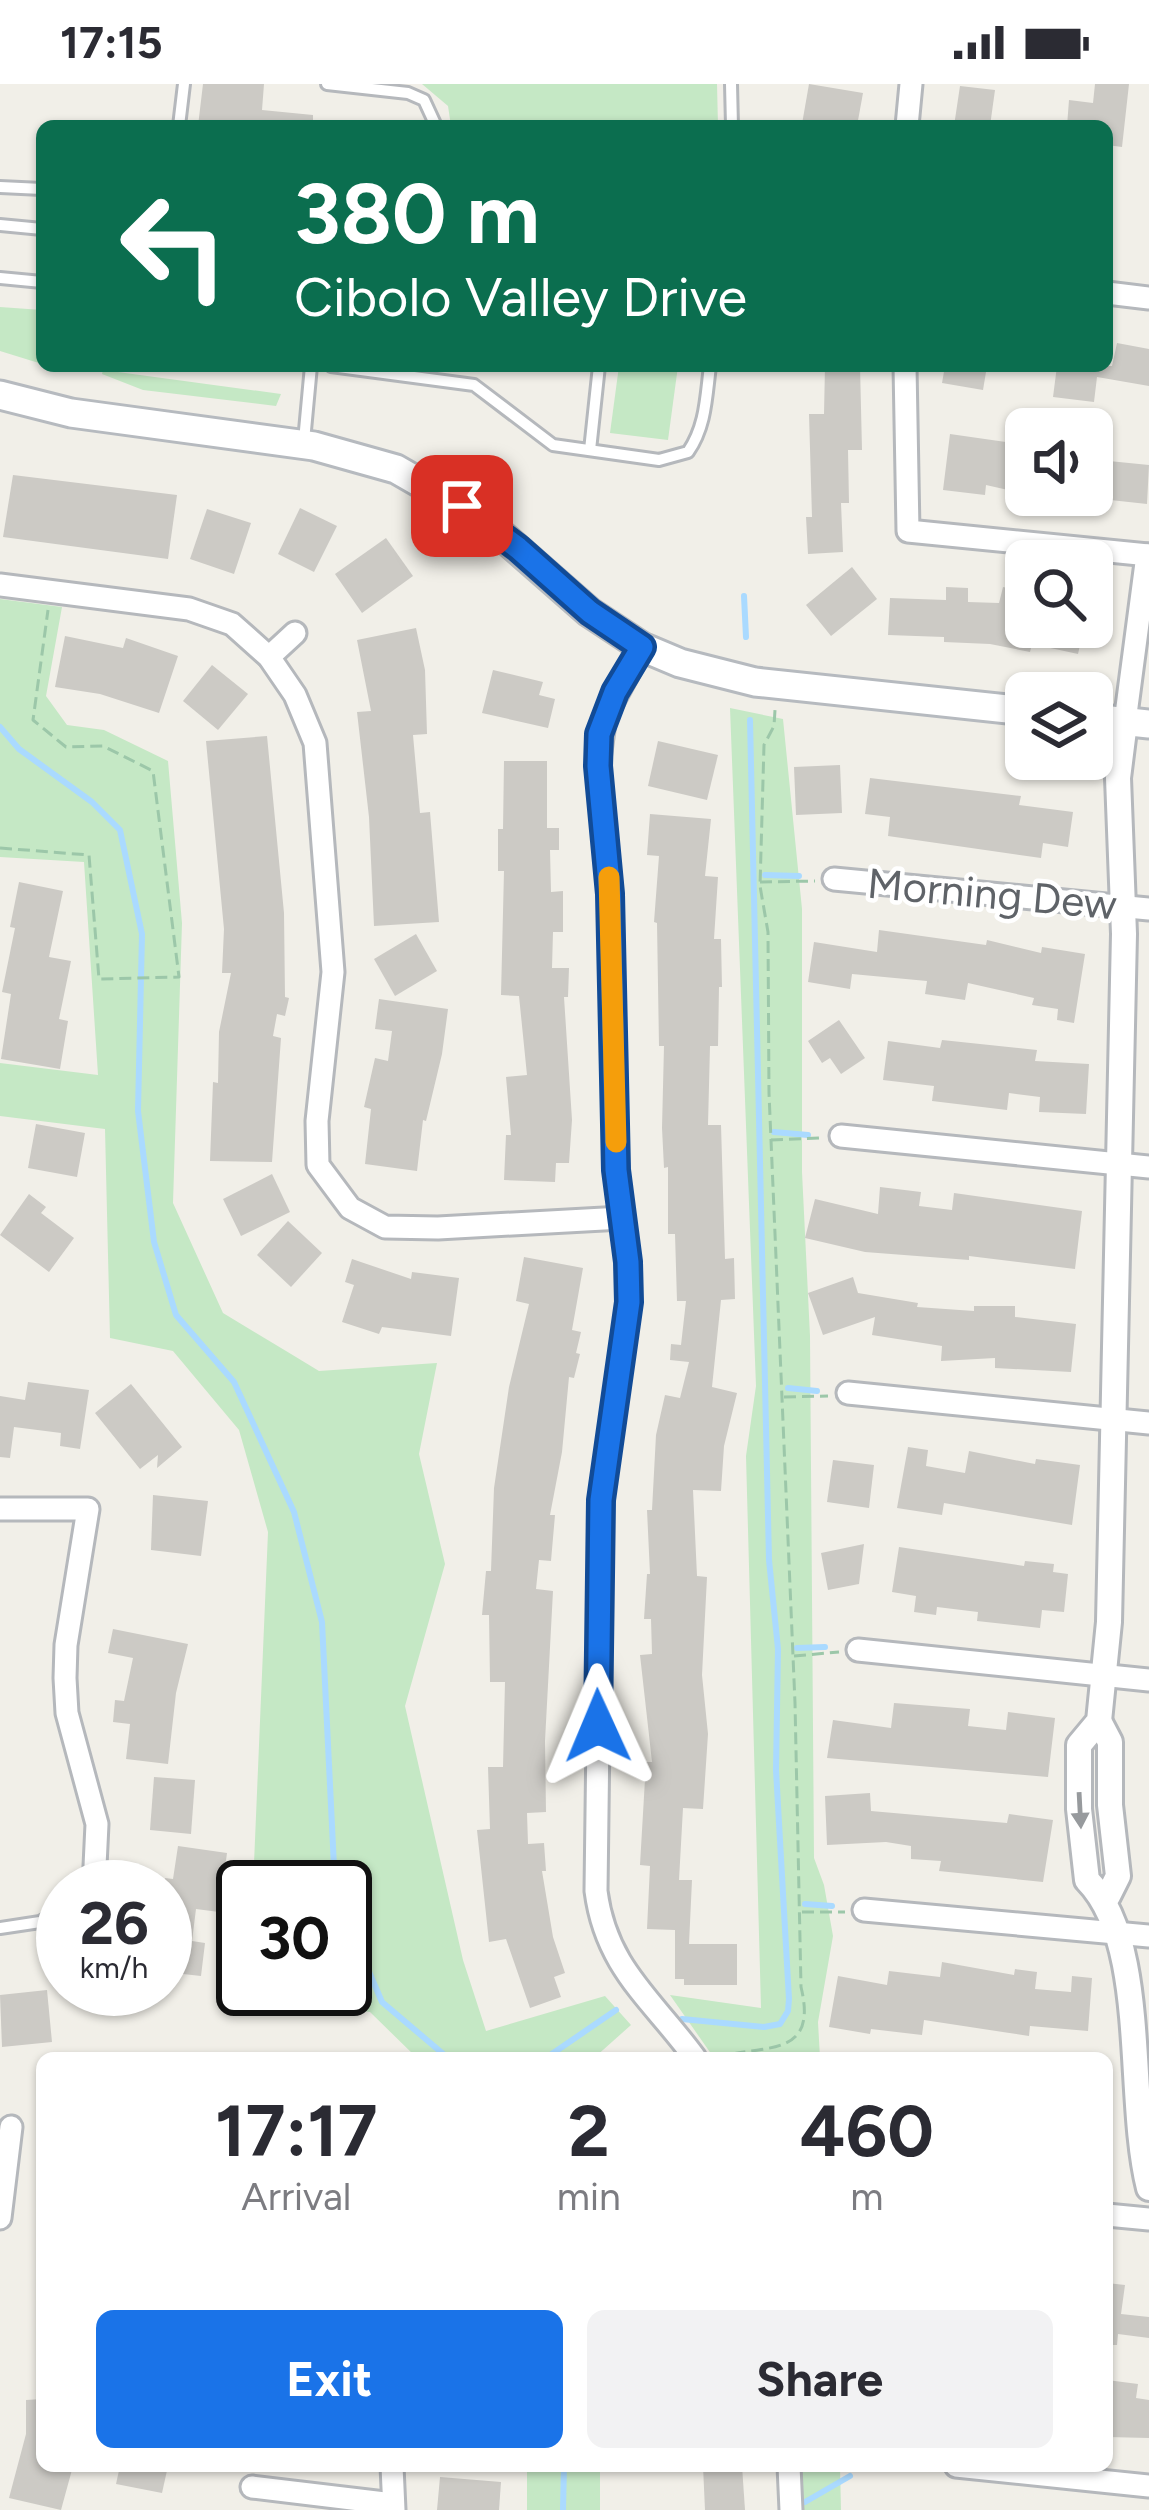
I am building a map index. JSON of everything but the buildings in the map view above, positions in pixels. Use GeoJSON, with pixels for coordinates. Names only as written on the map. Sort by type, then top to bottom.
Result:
{"type":"FeatureCollection","features":[{"type":"Feature","properties":{"kind":"main road"},"geometry":{"type":"LineString","coordinates":[[0,395],[70,413],[354,454],[441,492],[483,519],[590,612],[642,647],[716,674],[1005,709]]}},
{"type":"Feature","properties":{"kind":"street"},"geometry":{"type":"LineString","coordinates":[[908,120],[911,84]]}},
{"type":"Feature","properties":{"kind":"street"},"geometry":{"type":"LineString","coordinates":[[1113,294],[1149,298]]}},
{"type":"Feature","properties":{"kind":"street"},"geometry":{"type":"LineString","coordinates":[[905,372],[908,530],[1148,555],[1137,723],[1118,778],[1120,1164],[1105,1676],[1099,1721],[1110,1742],[1110,1805],[1118,1876],[1108,1896],[1136,1935],[1139,2116],[1149,2188]]}},
{"type":"Feature","properties":{"kind":"street"},"geometry":{"type":"LineString","coordinates":[[0,585],[189,609],[232,624],[269,657],[295,695],[315,743],[333,972],[317,1121],[318,1165],[350,1208],[385,1227],[622,1218]]}},
{"type":"Feature","properties":{"kind":"street"},"geometry":{"type":"LineString","coordinates":[[269,657],[295,633]]}},
{"type":"Feature","properties":{"kind":"street"},"geometry":{"type":"LineString","coordinates":[[642,647],[605,716],[598,766],[610,894],[616,1170],[629,1302],[605,1461],[598,1548],[596,1891],[599,1916],[619,1965],[690,2052]]}},
{"type":"Feature","properties":{"kind":"street","name":"Morning Dew"},"geometry":{"type":"LineString","coordinates":[[834,879],[1149,909]]}},
{"type":"Feature","properties":{"kind":"street"},"geometry":{"type":"LineString","coordinates":[[841,1136],[1149,1167]]}},
{"type":"Feature","properties":{"kind":"street"},"geometry":{"type":"LineString","coordinates":[[848,1393],[1149,1423]]}},
{"type":"Feature","properties":{"kind":"street"},"geometry":{"type":"LineString","coordinates":[[0,1509],[88,1509],[65,1678],[67,1713],[97,1824],[95,1860]]}},
{"type":"Feature","properties":{"kind":"street"},"geometry":{"type":"LineString","coordinates":[[858,1650],[1149,1680]]}},
{"type":"Feature","properties":{"kind":"street"},"geometry":{"type":"LineString","coordinates":[[864,1910],[1136,1935]]}},
{"type":"Feature","properties":{"kind":"street"},"geometry":{"type":"LineString","coordinates":[[0,2218],[11,2127]]}},
{"type":"Feature","properties":{"kind":"street"},"geometry":{"type":"LineString","coordinates":[[1113,2216],[1149,2219]]}},
{"type":"Feature","properties":{"kind":"street"},"geometry":{"type":"LineString","coordinates":[[252,2487],[393,2507],[392,2472]]}},
{"type":"Feature","properties":{"kind":"street"},"geometry":{"type":"LineString","coordinates":[[789,2472],[790,2510]]}},
{"type":"Feature","properties":{"kind":"street"},"geometry":{"type":"LineString","coordinates":[[1014,2472],[1149,2486]]}},
{"type":"Feature","properties":{"kind":"lane"},"geometry":{"type":"LineString","coordinates":[[180,120],[184,84]]}},
{"type":"Feature","properties":{"kind":"lane"},"geometry":{"type":"LineString","coordinates":[[327,84],[408,93],[424,100],[433,120]]}},
{"type":"Feature","properties":{"kind":"lane"},"geometry":{"type":"LineString","coordinates":[[731,84],[732,120]]}},
{"type":"Feature","properties":{"kind":"lane"},"geometry":{"type":"LineString","coordinates":[[0,187],[36,189]]}},
{"type":"Feature","properties":{"kind":"lane"},"geometry":{"type":"LineString","coordinates":[[0,225],[36,228]]}},
{"type":"Feature","properties":{"kind":"lane"},"geometry":{"type":"LineString","coordinates":[[0,278],[36,281]]}},
{"type":"Feature","properties":{"kind":"lane"},"geometry":{"type":"LineString","coordinates":[[304,444],[310,372]]}},
{"type":"Feature","properties":{"kind":"lane"},"geometry":{"type":"LineString","coordinates":[[376,372],[474,385],[553,445],[659,460],[688,452],[704,418],[709,372]]}},
{"type":"Feature","properties":{"kind":"lane"},"geometry":{"type":"LineString","coordinates":[[590,450],[597,372]]}},
{"type":"Feature","properties":{"kind":"lane"},"geometry":{"type":"LineString","coordinates":[[0,1928],[36,1923]]}},
{"type":"Feature","properties":{"kind":"path"},"geometry":{"type":"LineString","coordinates":[[0,848],[88,854],[99,979],[179,977],[153,771],[104,746],[66,748],[33,720],[50,590]]}},
{"type":"Feature","properties":{"kind":"path"},"geometry":{"type":"LineString","coordinates":[[748,2052],[785,2045],[796,2036],[806,2007],[801,1987],[793,1656],[770,1140],[768,932],[760,882],[764,745],[773,727],[778,685]]}},
{"type":"Feature","properties":{"kind":"path"},"geometry":{"type":"LineString","coordinates":[[760,882],[834,879]]}},
{"type":"Feature","properties":{"kind":"path"},"geometry":{"type":"LineString","coordinates":[[770,1140],[841,1136]]}},
{"type":"Feature","properties":{"kind":"path"},"geometry":{"type":"LineString","coordinates":[[782,1397],[848,1393]]}},
{"type":"Feature","properties":{"kind":"path"},"geometry":{"type":"LineString","coordinates":[[793,1656],[858,1650]]}},
{"type":"Feature","properties":{"kind":"path"},"geometry":{"type":"LineString","coordinates":[[802,1912],[864,1910]]}},
{"type":"Feature","properties":{"kind":"green space"},"geometry":{"type":"Polygon","coordinates":[[[422,84],[717,84],[718,120],[450,120],[448,106],[422,84]]]}},
{"type":"Feature","properties":{"kind":"green space"},"geometry":{"type":"Polygon","coordinates":[[[0,307],[36,310],[36,362],[0,351],[0,307]]]}},
{"type":"Feature","properties":{"kind":"green space"},"geometry":{"type":"Polygon","coordinates":[[[118,372],[281,394],[276,406],[143,390],[102,374],[118,372]]]}},
{"type":"Feature","properties":{"kind":"green space"},"geometry":{"type":"Polygon","coordinates":[[[618,372],[677,372],[668,440],[610,433],[618,372]]]}},
{"type":"Feature","properties":{"kind":"green space"},"geometry":{"type":"Polygon","coordinates":[[[0,599],[62,607],[46,696],[67,725],[104,730],[168,761],[182,923],[173,1203],[223,1313],[319,1371],[437,1363],[419,1454],[445,1564],[405,1706],[463,1960],[486,2031],[605,1996],[631,2025],[601,2052],[411,2052],[372,2014],[372,1860],[254,1860],[268,1532],[239,1430],[173,1351],[110,1338],[105,1129],[0,1116],[0,1063],[98,1075],[84,862],[0,857],[0,599]]]}},
{"type":"Feature","properties":{"kind":"green space"},"geometry":{"type":"Polygon","coordinates":[[[730,708],[783,719],[802,909],[814,1858],[833,1936],[818,2022],[820,2052],[710,2052],[670,1995],[761,2008],[746,1456],[756,1386],[730,708]]]}},
{"type":"Feature","properties":{"kind":"green space"},"geometry":{"type":"Polygon","coordinates":[[[527,2472],[600,2472],[600,2510],[527,2510],[527,2472]]]}},
{"type":"Feature","properties":{"kind":"green space"},"geometry":{"type":"Polygon","coordinates":[[[798,2472],[840,2472],[841,2510],[799,2510],[798,2472]]]}},
{"type":"Feature","properties":{"kind":"waterway"},"geometry":{"type":"LineString","coordinates":[[744,596],[746,637]]}},
{"type":"Feature","properties":{"kind":"waterway"},"geometry":{"type":"LineString","coordinates":[[682,2019],[764,2027],[780,2024],[789,1999],[776,1770],[778,1649],[769,1560],[750,720]]}},
{"type":"Feature","properties":{"kind":"waterway"},"geometry":{"type":"LineString","coordinates":[[0,727],[19,749],[92,802],[120,830],[142,934],[138,1111],[154,1242],[176,1315],[234,1382],[294,1512],[322,1622],[334,1860]]}},
{"type":"Feature","properties":{"kind":"waterway"},"geometry":{"type":"LineString","coordinates":[[765,875],[799,876]]}},
{"type":"Feature","properties":{"kind":"waterway"},"geometry":{"type":"LineString","coordinates":[[774,1132],[808,1135]]}},
{"type":"Feature","properties":{"kind":"waterway"},"geometry":{"type":"LineString","coordinates":[[788,1388],[817,1391]]}},
{"type":"Feature","properties":{"kind":"waterway"},"geometry":{"type":"LineString","coordinates":[[797,1648],[825,1647]]}},
{"type":"Feature","properties":{"kind":"waterway"},"geometry":{"type":"LineString","coordinates":[[805,1904],[832,1906]]}},
{"type":"Feature","properties":{"kind":"waterway"},"geometry":{"type":"LineString","coordinates":[[372,1979],[382,2002],[441,2052]]}},
{"type":"Feature","properties":{"kind":"waterway"},"geometry":{"type":"LineString","coordinates":[[555,2052],[616,2010]]}},
{"type":"Feature","properties":{"kind":"waterway"},"geometry":{"type":"LineString","coordinates":[[563,2510],[564,2472]]}},
{"type":"Feature","properties":{"kind":"waterway"},"geometry":{"type":"LineString","coordinates":[[805,2502],[850,2476]]}},
{"type":"Feature","properties":{"kind":"slow traffic"},"geometry":{"type":"LineString","coordinates":[[609,877],[616,1142]]}},
{"type":"Feature","properties":{"kind":"route"},"geometry":{"type":"LineString","coordinates":[[462,506],[590,612],[642,647],[615,692],[599,734],[610,894],[616,1170],[629,1302],[601,1500],[598,1726]]}}]}
